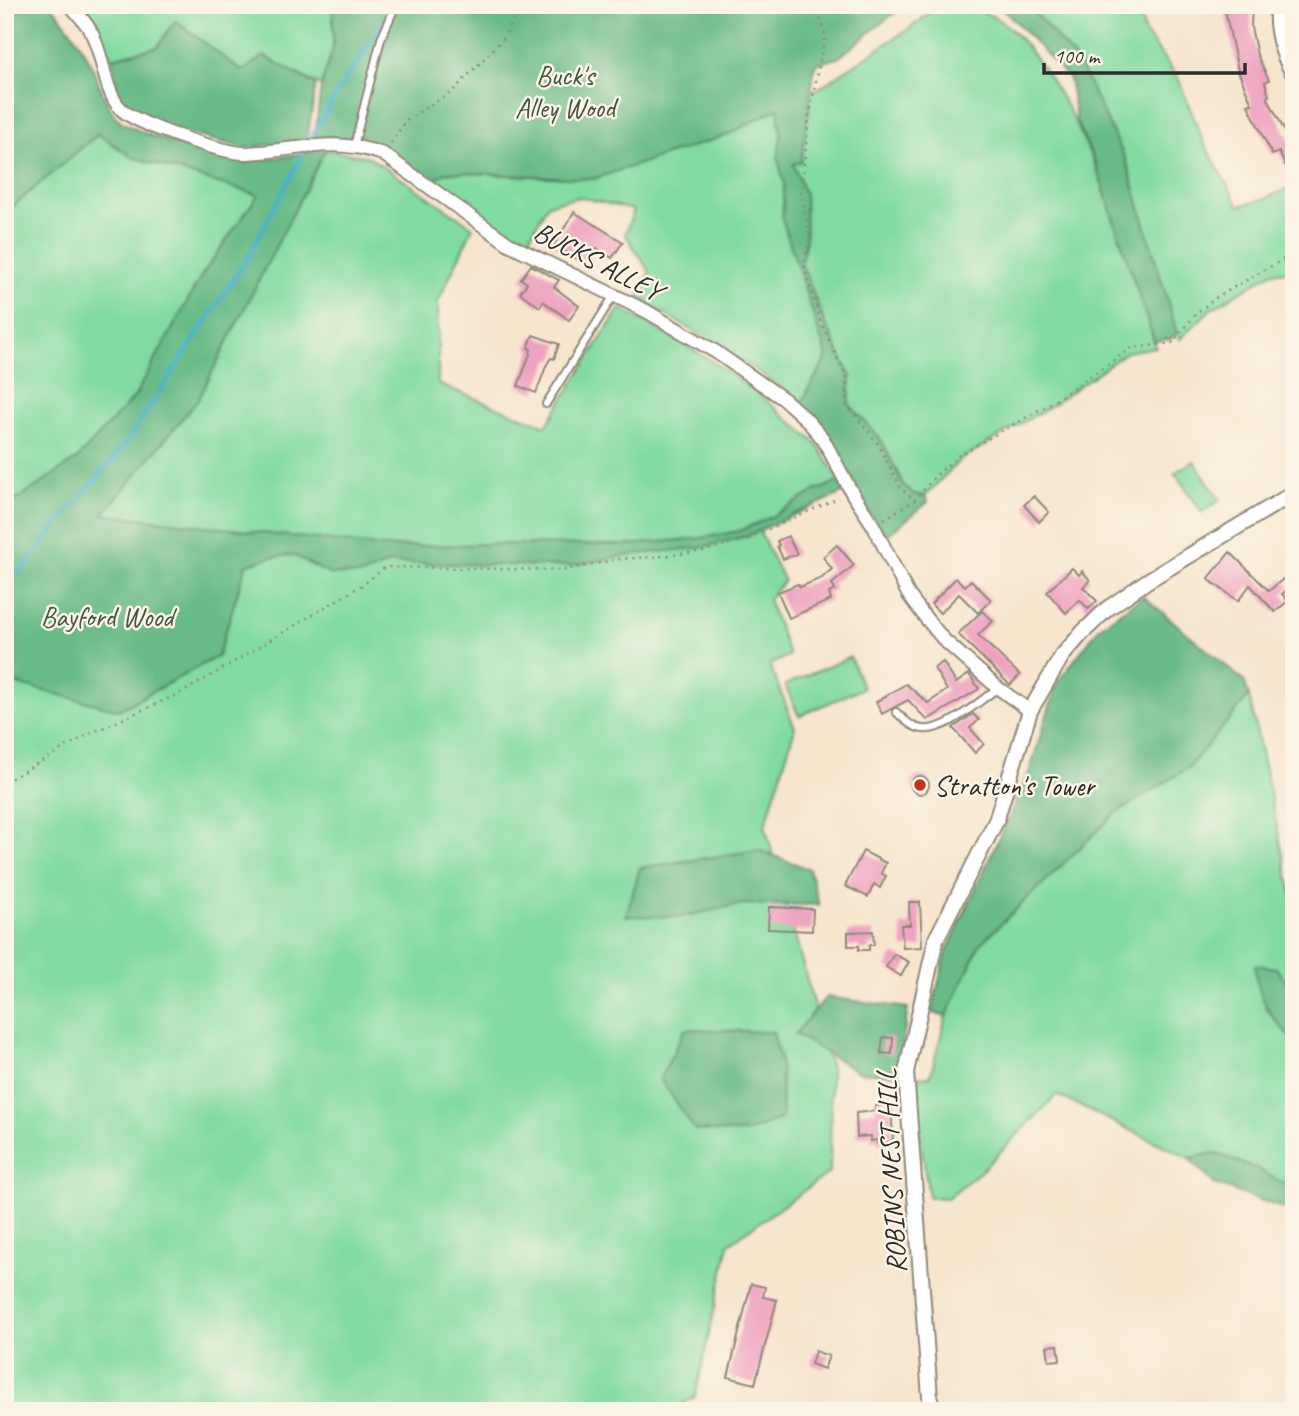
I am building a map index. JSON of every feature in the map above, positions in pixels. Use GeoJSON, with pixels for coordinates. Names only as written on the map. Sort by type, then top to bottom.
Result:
{"type":"FeatureCollection","features":[{"type":"Feature","properties":{"kind":"street","name":"BUCKS ALLEY"},"geometry":{"type":"LineString","coordinates":[[70,5],[91,31],[112,96],[128,116],[149,127],[243,153],[309,145],[354,146],[383,154],[509,244],[614,295],[716,352],[785,400],[807,419],[823,439],[873,525],[908,594],[925,617],[944,640],[998,688],[1030,711]]}},
{"type":"Feature","properties":{"kind":"street"},"geometry":{"type":"LineString","coordinates":[[1276,5],[1278,39],[1283,57],[1294,77]]}},
{"type":"Feature","properties":{"kind":"street","name":"ROBINS NEST HILL"},"geometry":{"type":"LineString","coordinates":[[931,1411],[906,1072],[936,939],[996,821],[1030,711],[1062,656],[1107,609],[1147,581],[1294,493]]}},
{"type":"Feature","properties":{"kind":"lane"},"geometry":{"type":"LineString","coordinates":[[354,146],[381,39],[397,5]]}},
{"type":"Feature","properties":{"kind":"lane"},"geometry":{"type":"LineString","coordinates":[[547,404],[614,295]]}},
{"type":"Feature","properties":{"kind":"lane"},"geometry":{"type":"LineString","coordinates":[[896,712],[908,724],[920,729],[934,729],[946,724],[998,688]]}},
{"type":"Feature","properties":{"kind":"path"},"geometry":{"type":"LineString","coordinates":[[383,154],[406,120],[452,92],[503,38],[520,5]]}},
{"type":"Feature","properties":{"kind":"path"},"geometry":{"type":"LineString","coordinates":[[817,5],[825,35],[809,117],[801,193],[810,238],[803,263],[821,323],[847,378],[845,403],[877,442],[902,490],[915,499]]}},
{"type":"Feature","properties":{"kind":"path"},"geometry":{"type":"LineString","coordinates":[[873,525],[915,499],[934,477],[959,455],[1048,405],[1132,348],[1172,343],[1197,313],[1217,297],[1294,253]]}},
{"type":"Feature","properties":{"kind":"path"},"geometry":{"type":"LineString","coordinates":[[5,782],[87,736],[186,691],[364,584],[385,567],[565,570],[619,559],[704,551],[748,538],[852,493]]}},
{"type":"Feature","properties":{"kind":"green space","name":"Bayford Wood"},"geometry":{"type":"Polygon","coordinates":[[[5,5],[51,5],[82,47],[115,116],[138,130],[197,150],[233,158],[275,158],[325,150],[198,400],[103,514],[385,547],[492,544],[625,545],[702,538],[739,531],[771,517],[815,491],[840,481],[845,492],[747,536],[700,548],[636,554],[567,566],[390,563],[362,575],[329,574],[293,555],[272,557],[246,565],[218,656],[119,710],[5,681],[5,501],[10,504],[77,459],[135,396],[202,275],[258,195],[132,157],[98,134],[5,213],[5,5]]]}},
{"type":"Feature","properties":{"kind":"green space"},"geometry":{"type":"Polygon","coordinates":[[[83,5],[333,5],[333,48],[321,86],[264,57],[242,71],[176,21],[157,47],[112,58],[83,5]]]}},
{"type":"Feature","properties":{"kind":"green space","name":"Buck's Alley Wood"},"geometry":{"type":"Polygon","coordinates":[[[333,5],[904,5],[838,58],[815,64],[801,162],[793,164],[805,194],[806,240],[801,262],[824,321],[851,377],[849,404],[881,440],[904,486],[914,494],[925,496],[928,502],[885,537],[800,405],[827,357],[782,219],[784,183],[778,159],[781,135],[778,108],[727,135],[593,179],[447,172],[432,181],[373,142],[315,136],[321,86],[333,48],[333,5]]]}},
{"type":"Feature","properties":{"kind":"green space"},"geometry":{"type":"Polygon","coordinates":[[[946,5],[978,10],[1006,25],[1031,52],[1064,102],[1097,169],[1156,347],[1127,352],[1052,405],[960,460],[925,496],[914,494],[904,486],[881,440],[849,404],[850,377],[827,357],[800,405],[761,373],[639,298],[650,272],[625,234],[634,210],[580,197],[548,204],[525,246],[502,234],[432,181],[447,172],[593,179],[727,135],[817,89],[935,9],[946,5]]]}},
{"type":"Feature","properties":{"kind":"green space"},"geometry":{"type":"Polygon","coordinates":[[[997,5],[1028,5],[1079,63],[1126,160],[1177,333],[1171,339],[1154,341],[1093,157],[1077,124],[1069,78],[997,5]]]}},
{"type":"Feature","properties":{"kind":"green space"},"geometry":{"type":"Polygon","coordinates":[[[1028,5],[1140,5],[1144,31],[1178,78],[1204,143],[1239,206],[1267,198],[1294,185],[1294,271],[1273,272],[1210,310],[1180,339],[1172,322],[1126,160],[1028,5]]]}},
{"type":"Feature","properties":{"kind":"green space"},"geometry":{"type":"Polygon","coordinates":[[[175,21],[242,71],[264,56],[316,85],[307,140],[245,148],[170,129],[138,115],[121,100],[112,58],[157,47],[175,21]]]}},
{"type":"Feature","properties":{"kind":"green space"},"geometry":{"type":"Polygon","coordinates":[[[98,134],[132,157],[258,195],[202,275],[136,396],[77,459],[10,504],[5,501],[5,213],[98,134]]]}},
{"type":"Feature","properties":{"kind":"green space"},"geometry":{"type":"Polygon","coordinates":[[[325,150],[369,157],[473,227],[438,302],[438,384],[546,426],[620,308],[710,360],[757,393],[817,444],[840,481],[757,527],[784,581],[768,599],[789,655],[770,665],[795,728],[765,826],[831,1068],[830,1172],[729,1244],[695,1397],[670,1411],[5,1411],[5,681],[119,710],[218,656],[249,554],[102,514],[198,400],[325,150]]]}},
{"type":"Feature","properties":{"kind":"green space"},"geometry":{"type":"Polygon","coordinates":[[[1194,461],[1220,500],[1202,512],[1175,473],[1194,461]]]}},
{"type":"Feature","properties":{"kind":"green space"},"geometry":{"type":"Polygon","coordinates":[[[1143,596],[1244,681],[1249,696],[1188,768],[1116,813],[980,944],[946,1017],[931,1012],[947,950],[1029,773],[1057,683],[1100,627],[1143,596]]]}},
{"type":"Feature","properties":{"kind":"green space"},"geometry":{"type":"Polygon","coordinates":[[[850,657],[863,688],[799,716],[785,685],[850,657]]]}},
{"type":"Feature","properties":{"kind":"green space"},"geometry":{"type":"Polygon","coordinates":[[[1249,696],[1294,905],[1294,992],[1290,985],[1265,1007],[1294,1042],[1294,1185],[1282,1183],[1258,1169],[1214,1153],[1189,1158],[1057,1095],[981,1171],[947,1198],[929,1197],[915,1105],[919,1076],[930,1077],[946,1017],[980,944],[1116,813],[1188,768],[1249,696]]]}},
{"type":"Feature","properties":{"kind":"green space"},"geometry":{"type":"Polygon","coordinates":[[[758,850],[809,869],[819,905],[743,904],[680,917],[626,916],[640,868],[758,850]]]}},
{"type":"Feature","properties":{"kind":"green space"},"geometry":{"type":"Polygon","coordinates":[[[1255,965],[1276,968],[1294,992],[1294,1042],[1262,998],[1255,965]]]}},
{"type":"Feature","properties":{"kind":"green space"},"geometry":{"type":"Polygon","coordinates":[[[826,997],[908,1008],[898,1075],[858,1072],[795,1034],[826,997]]]}},
{"type":"Feature","properties":{"kind":"green space"},"geometry":{"type":"Polygon","coordinates":[[[685,1029],[773,1032],[781,1065],[782,1118],[746,1133],[695,1130],[660,1079],[685,1029]]]}},
{"type":"Feature","properties":{"kind":"green space"},"geometry":{"type":"Polygon","coordinates":[[[1214,1153],[1258,1169],[1282,1183],[1294,1185],[1294,1212],[1214,1184],[1189,1158],[1214,1153]]]}},
{"type":"Feature","properties":{"kind":"building"},"geometry":{"type":"Polygon","coordinates":[[[1252,5],[1251,27],[1257,55],[1269,80],[1265,82],[1269,96],[1267,97],[1294,149],[1294,161],[1285,165],[1279,152],[1272,155],[1248,105],[1252,104],[1238,71],[1226,15],[1226,7],[1252,5]]]}},
{"type":"Feature","properties":{"kind":"building"},"geometry":{"type":"Polygon","coordinates":[[[574,212],[623,242],[612,258],[597,248],[587,265],[554,245],[574,212]]]}},
{"type":"Feature","properties":{"kind":"building"},"geometry":{"type":"Polygon","coordinates":[[[531,265],[559,280],[554,287],[579,306],[569,320],[543,301],[540,307],[520,293],[527,283],[521,279],[531,265]]]}},
{"type":"Feature","properties":{"kind":"building"},"geometry":{"type":"Polygon","coordinates":[[[533,335],[559,344],[554,359],[551,358],[547,364],[536,393],[518,386],[530,354],[531,349],[528,348],[533,335]]]}},
{"type":"Feature","properties":{"kind":"building"},"geometry":{"type":"Polygon","coordinates":[[[1034,496],[1049,512],[1039,522],[1024,505],[1034,496]]]}},
{"type":"Feature","properties":{"kind":"building"},"geometry":{"type":"Polygon","coordinates":[[[788,536],[797,554],[783,559],[777,541],[788,536]]]}},
{"type":"Feature","properties":{"kind":"building"},"geometry":{"type":"Polygon","coordinates":[[[837,545],[854,565],[832,584],[835,590],[829,593],[831,600],[789,618],[778,592],[822,578],[832,569],[823,557],[837,545]]]}},
{"type":"Feature","properties":{"kind":"building"},"geometry":{"type":"Polygon","coordinates":[[[1230,552],[1269,591],[1283,579],[1290,587],[1282,594],[1288,601],[1275,612],[1250,585],[1238,601],[1208,579],[1230,552]]]}},
{"type":"Feature","properties":{"kind":"building"},"geometry":{"type":"Polygon","coordinates":[[[1072,568],[1079,575],[1082,571],[1090,580],[1083,587],[1097,601],[1088,609],[1080,600],[1066,613],[1047,592],[1072,568]]]}},
{"type":"Feature","properties":{"kind":"building"},"geometry":{"type":"Polygon","coordinates":[[[956,578],[965,586],[971,580],[991,600],[978,613],[959,594],[940,613],[931,604],[956,578]]]}},
{"type":"Feature","properties":{"kind":"building"},"geometry":{"type":"Polygon","coordinates":[[[982,611],[993,621],[978,635],[1020,675],[1010,685],[958,634],[982,611]]]}},
{"type":"Feature","properties":{"kind":"building"},"geometry":{"type":"Polygon","coordinates":[[[943,662],[956,683],[969,674],[979,689],[927,720],[908,700],[882,714],[876,702],[906,684],[928,703],[947,690],[934,668],[943,662]]]}},
{"type":"Feature","properties":{"kind":"building"},"geometry":{"type":"Polygon","coordinates":[[[973,714],[979,720],[970,728],[984,744],[975,753],[953,728],[973,714]]]}},
{"type":"Feature","properties":{"kind":"building","name":"Stratton's Tower"},"geometry":{"type":"Polygon","coordinates":[[[920,776],[926,779],[929,785],[926,791],[920,794],[914,791],[911,785],[914,779],[920,776]]]}},
{"type":"Feature","properties":{"kind":"building"},"geometry":{"type":"Polygon","coordinates":[[[863,851],[886,863],[881,873],[886,876],[880,888],[874,884],[868,897],[845,886],[863,851]]]}},
{"type":"Feature","properties":{"kind":"building"},"geometry":{"type":"Polygon","coordinates":[[[909,902],[920,902],[922,947],[903,948],[901,925],[910,925],[909,902]]]}},
{"type":"Feature","properties":{"kind":"building"},"geometry":{"type":"Polygon","coordinates":[[[769,907],[813,909],[812,931],[768,929],[769,907]]]}},
{"type":"Feature","properties":{"kind":"building"},"geometry":{"type":"Polygon","coordinates":[[[873,931],[874,945],[869,945],[869,950],[848,946],[848,932],[873,931]]]}},
{"type":"Feature","properties":{"kind":"building"},"geometry":{"type":"Polygon","coordinates":[[[894,954],[909,962],[901,976],[886,967],[894,954]]]}},
{"type":"Feature","properties":{"kind":"building"},"geometry":{"type":"Polygon","coordinates":[[[883,1037],[893,1038],[892,1054],[881,1053],[883,1037]]]}},
{"type":"Feature","properties":{"kind":"building"},"geometry":{"type":"Polygon","coordinates":[[[891,1105],[893,1139],[890,1142],[877,1143],[877,1140],[871,1141],[871,1136],[857,1137],[856,1113],[875,1111],[875,1106],[891,1105]]]}},
{"type":"Feature","properties":{"kind":"building"},"geometry":{"type":"Polygon","coordinates":[[[751,1284],[765,1287],[763,1297],[777,1300],[755,1384],[728,1377],[751,1284]]]}},
{"type":"Feature","properties":{"kind":"building"},"geometry":{"type":"Polygon","coordinates":[[[1058,1345],[1060,1360],[1049,1361],[1047,1346],[1058,1345]]]}},
{"type":"Feature","properties":{"kind":"building"},"geometry":{"type":"Polygon","coordinates":[[[815,1351],[829,1356],[824,1369],[811,1364],[815,1351]]]}},
{"type":"Feature","properties":{"kind":"waterway"},"geometry":{"type":"LineString","coordinates":[[5,589],[127,442],[246,260],[330,104],[392,9]]}},
{"type":"Feature","properties":{"kind":"place","name":"Stratton's Tower"},"geometry":{"type":"Point","coordinates":[920,785]}}]}
